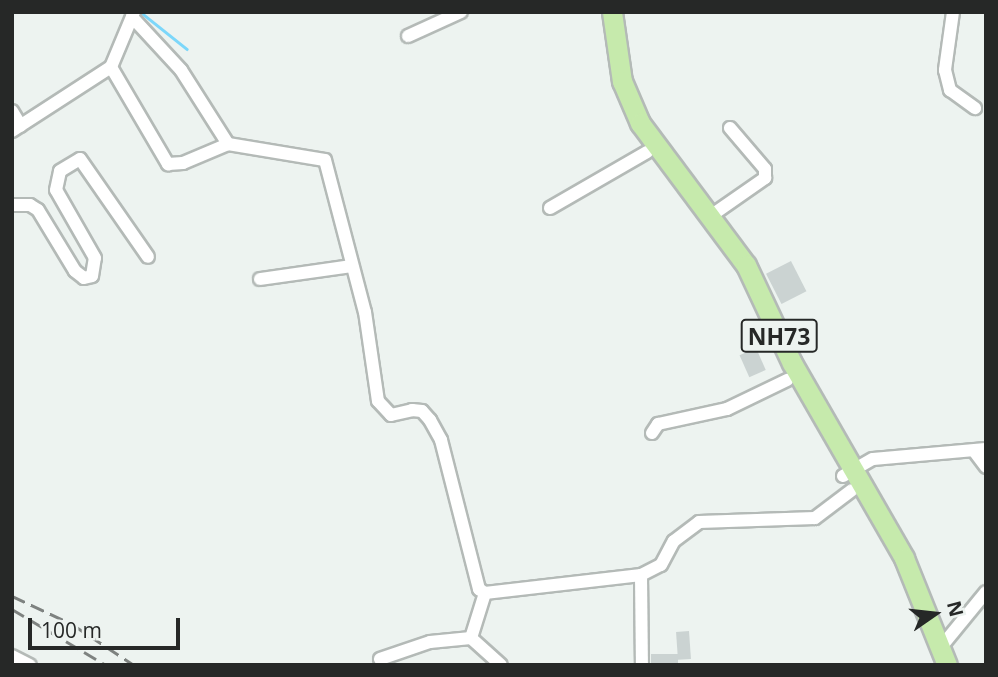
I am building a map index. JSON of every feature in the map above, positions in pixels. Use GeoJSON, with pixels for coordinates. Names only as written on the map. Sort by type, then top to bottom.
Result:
{"type":"FeatureCollection","features":[{"type":"Feature","properties":{"kind":"highway","name":"NH73"},"geometry":{"type":"LineString","coordinates":[[602,12],[612,84],[647,152],[720,245],[787,380],[849,478]]}},
{"type":"Feature","properties":{"kind":"highway","name":"NH73"},"geometry":{"type":"LineString","coordinates":[[612,12],[622,81],[640,123],[712,215],[746,265],[792,363],[941,659]]}},
{"type":"Feature","properties":{"kind":"street"},"geometry":{"type":"LineString","coordinates":[[408,36],[461,12]]}},
{"type":"Feature","properties":{"kind":"street"},"geometry":{"type":"LineString","coordinates":[[953,12],[945,70],[950,90],[975,108]]}},
{"type":"Feature","properties":{"kind":"street"},"geometry":{"type":"LineString","coordinates":[[12,111],[17,129],[111,67],[133,15],[181,70],[228,144]]}},
{"type":"Feature","properties":{"kind":"street"},"geometry":{"type":"LineString","coordinates":[[111,67],[168,164],[183,163],[228,144],[326,160],[373,352],[378,401],[391,415],[422,411],[430,420],[441,440],[480,589],[485,593],[641,575],[661,565],[674,541],[699,522],[815,518],[849,478],[873,459],[898,454],[980,450],[986,467]]}},
{"type":"Feature","properties":{"kind":"street"},"geometry":{"type":"LineString","coordinates":[[712,215],[765,178],[765,169],[730,128]]}},
{"type":"Feature","properties":{"kind":"street"},"geometry":{"type":"LineString","coordinates":[[550,208],[647,152]]}},
{"type":"Feature","properties":{"kind":"street"},"geometry":{"type":"LineString","coordinates":[[12,205],[30,205],[38,210],[75,271],[84,278],[92,276],[95,258],[56,190],[60,171],[80,159],[148,257]]}},
{"type":"Feature","properties":{"kind":"street"},"geometry":{"type":"LineString","coordinates":[[260,279],[351,266]]}},
{"type":"Feature","properties":{"kind":"street"},"geometry":{"type":"LineString","coordinates":[[652,433],[658,424],[727,409],[787,380]]}},
{"type":"Feature","properties":{"kind":"street"},"geometry":{"type":"LineString","coordinates":[[641,575],[642,665]]}},
{"type":"Feature","properties":{"kind":"street"},"geometry":{"type":"LineString","coordinates":[[941,659],[986,592]]}},
{"type":"Feature","properties":{"kind":"street"},"geometry":{"type":"LineString","coordinates":[[471,638],[485,593]]}},
{"type":"Feature","properties":{"kind":"street"},"geometry":{"type":"LineString","coordinates":[[380,659],[430,642],[471,638],[501,665]]}},
{"type":"Feature","properties":{"kind":"street"},"geometry":{"type":"LineString","coordinates":[[12,656],[30,665]]}},
{"type":"Feature","properties":{"kind":"building"},"geometry":{"type":"Polygon","coordinates":[[[791,261],[806,291],[781,304],[766,274],[791,261]]]}},
{"type":"Feature","properties":{"kind":"building"},"geometry":{"type":"Polygon","coordinates":[[[756,348],[766,370],[749,377],[740,355],[756,348]]]}},
{"type":"Feature","properties":{"kind":"building"},"geometry":{"type":"Polygon","coordinates":[[[689,631],[691,659],[678,660],[676,632],[689,631]]]}},
{"type":"Feature","properties":{"kind":"building"},"geometry":{"type":"Polygon","coordinates":[[[651,654],[678,654],[678,665],[651,665],[651,654]]]}},
{"type":"Feature","properties":{"kind":"waterway"},"geometry":{"type":"LineString","coordinates":[[143,14],[187,49]]}},
{"type":"Feature","properties":{"kind":"railway"},"geometry":{"type":"LineString","coordinates":[[12,596],[72,624],[134,665]]}},
{"type":"Feature","properties":{"kind":"railway"},"geometry":{"type":"LineString","coordinates":[[12,609],[106,665]]}}]}
